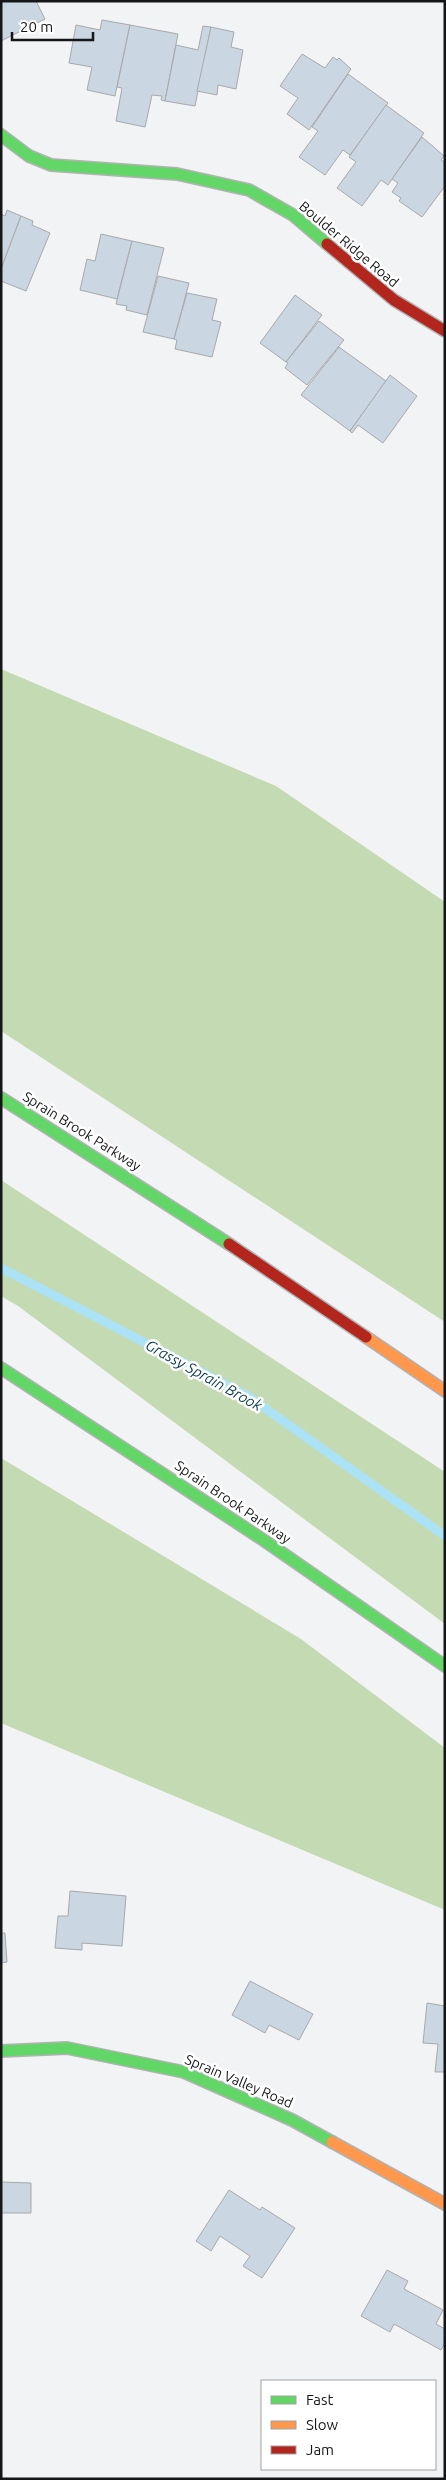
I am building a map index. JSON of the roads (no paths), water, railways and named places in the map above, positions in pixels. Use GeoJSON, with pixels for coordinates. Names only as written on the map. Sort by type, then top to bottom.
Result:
{"type":"FeatureCollection","features":[{"type":"Feature","properties":{"kind":"main road","name":"Boulder Ridge Road"},"geometry":{"type":"LineString","coordinates":[[1,135],[29,156],[51,165],[177,174],[248,190],[293,215],[394,300],[445,331]]}},
{"type":"Feature","properties":{"kind":"main road","name":"Sprain Brook Parkway"},"geometry":{"type":"LineString","coordinates":[[1,1098],[216,1235],[445,1391]]}},
{"type":"Feature","properties":{"kind":"main road","name":"Sprain Brook Parkway"},"geometry":{"type":"LineString","coordinates":[[1,1368],[262,1539],[445,1666]]}},
{"type":"Feature","properties":{"kind":"main road","name":"Sprain Valley Road"},"geometry":{"type":"LineString","coordinates":[[1,2051],[67,2048],[184,2072],[292,2120],[445,2204]]}},
{"type":"Feature","properties":{"kind":"waterway","name":"Grassy Sprain Brook"},"geometry":{"type":"LineString","coordinates":[[1,1268],[248,1396],[445,1536]]}}]}
